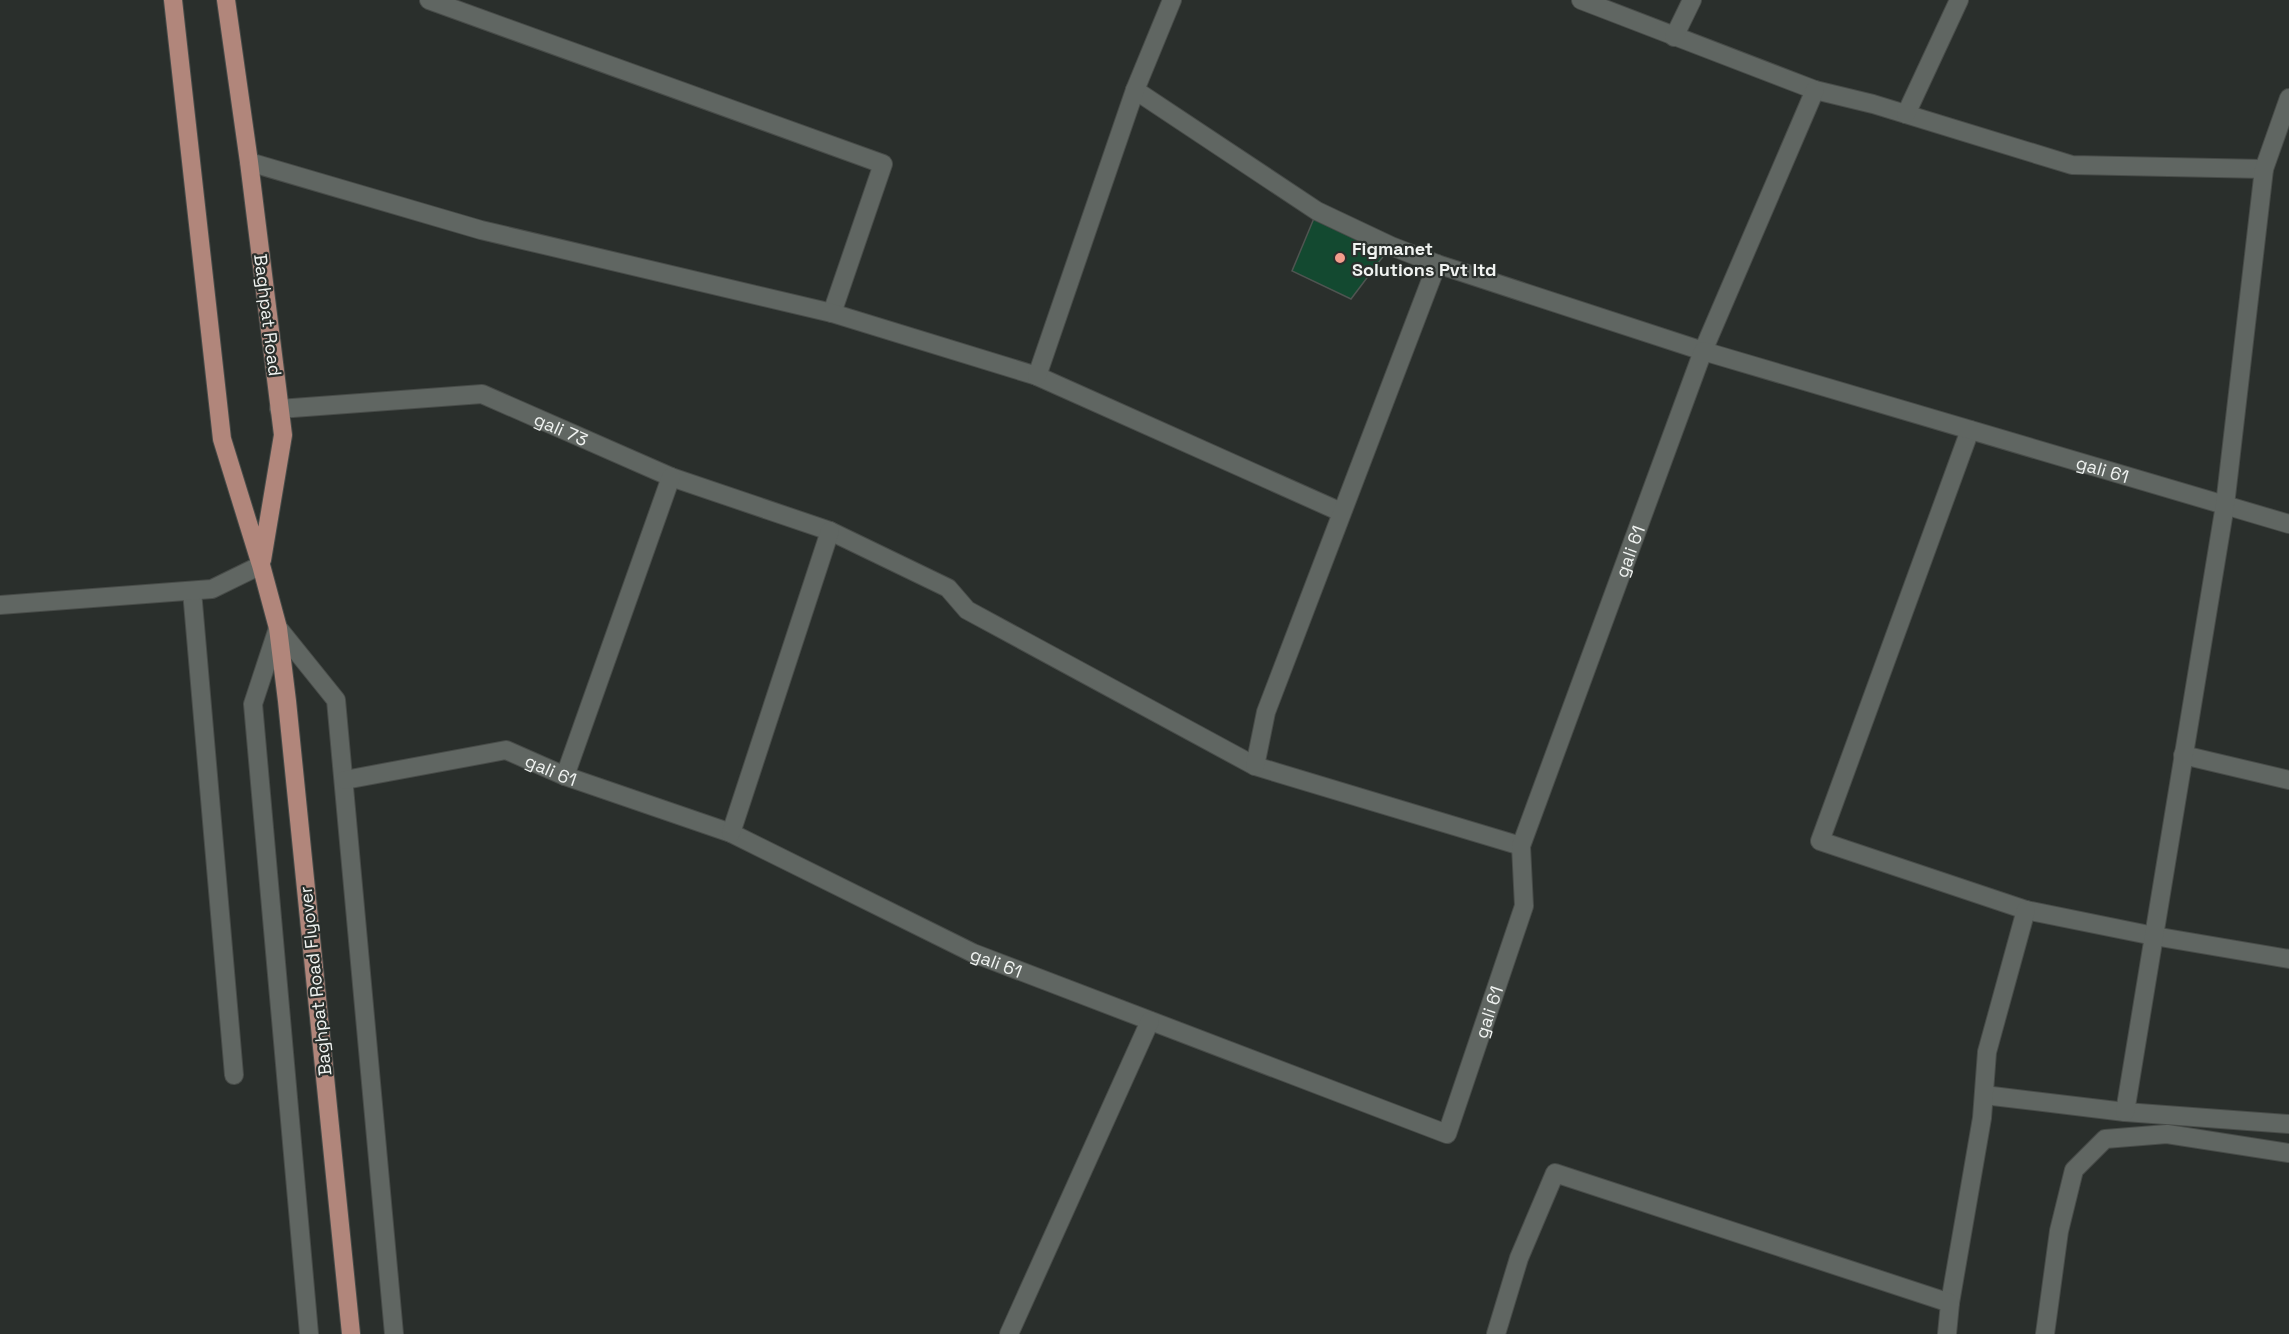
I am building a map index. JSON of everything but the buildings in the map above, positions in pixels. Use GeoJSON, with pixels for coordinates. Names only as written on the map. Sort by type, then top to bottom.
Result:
{"type":"FeatureCollection","features":[{"type":"Feature","properties":{"kind":"main road"},"geometry":{"type":"LineString","coordinates":[[173,0],[222,439],[261,565]]}},
{"type":"Feature","properties":{"kind":"main road","name":"Baghpat Road"},"geometry":{"type":"LineString","coordinates":[[226,0],[283,435],[261,565],[278,628]]}},
{"type":"Feature","properties":{"kind":"main road","name":"Baghpat Road Flyover"},"geometry":{"type":"LineString","coordinates":[[278,628],[351,1334]]}},
{"type":"Feature","properties":{"kind":"street"},"geometry":{"type":"LineString","coordinates":[[429,0],[883,164],[832,313]]}},
{"type":"Feature","properties":{"kind":"street"},"geometry":{"type":"LineString","coordinates":[[1037,376],[1135,90],[1172,0]]}},
{"type":"Feature","properties":{"kind":"street"},"geometry":{"type":"LineString","coordinates":[[1581,0],[1815,90],[1906,114],[2072,165],[2264,169]]}},
{"type":"Feature","properties":{"kind":"street"},"geometry":{"type":"LineString","coordinates":[[1674,37],[1692,0]]}},
{"type":"Feature","properties":{"kind":"street"},"geometry":{"type":"LineString","coordinates":[[1906,114],[1959,0]]}},
{"type":"Feature","properties":{"kind":"street"},"geometry":{"type":"LineString","coordinates":[[1135,90],[1317,211],[1391,246],[1437,264],[1703,351],[1815,90]]}},
{"type":"Feature","properties":{"kind":"street"},"geometry":{"type":"LineString","coordinates":[[2125,1112],[2224,505],[2264,169],[2289,98]]}},
{"type":"Feature","properties":{"kind":"street"},"geometry":{"type":"LineString","coordinates":[[249,162],[481,230],[832,313],[1037,376],[1341,512]]}},
{"type":"Feature","properties":{"kind":"street"},"geometry":{"type":"LineString","coordinates":[[1255,766],[1266,712],[1437,264]]}},
{"type":"Feature","properties":{"kind":"street","name":"gali 61"},"geometry":{"type":"LineString","coordinates":[[345,780],[506,750],[565,776],[731,833],[973,953],[1447,1134],[1524,906],[1521,846],[1703,351],[2289,524]]}},
{"type":"Feature","properties":{"kind":"street","name":"gali 73"},"geometry":{"type":"LineString","coordinates":[[279,409],[482,394],[671,477],[830,531],[948,588],[967,610],[1255,766],[1521,846]]}},
{"type":"Feature","properties":{"kind":"street"},"geometry":{"type":"LineString","coordinates":[[1970,430],[1820,841],[2026,910],[2154,936],[2289,959]]}},
{"type":"Feature","properties":{"kind":"street"},"geometry":{"type":"LineString","coordinates":[[565,776],[671,477]]}},
{"type":"Feature","properties":{"kind":"street"},"geometry":{"type":"LineString","coordinates":[[731,833],[830,531]]}},
{"type":"Feature","properties":{"kind":"street"},"geometry":{"type":"LineString","coordinates":[[0,605],[212,589],[261,565]]}},
{"type":"Feature","properties":{"kind":"street"},"geometry":{"type":"LineString","coordinates":[[192,591],[234,1076]]}},
{"type":"Feature","properties":{"kind":"street"},"geometry":{"type":"LineString","coordinates":[[278,628],[336,700],[394,1334]]}},
{"type":"Feature","properties":{"kind":"street"},"geometry":{"type":"LineString","coordinates":[[278,628],[252,704],[309,1334]]}},
{"type":"Feature","properties":{"kind":"street"},"geometry":{"type":"LineString","coordinates":[[2183,755],[2289,780]]}},
{"type":"Feature","properties":{"kind":"street"},"geometry":{"type":"LineString","coordinates":[[1947,1334],[1950,1304],[1982,1118],[1987,1052],[2026,910]]}},
{"type":"Feature","properties":{"kind":"street"},"geometry":{"type":"LineString","coordinates":[[1009,1334],[1150,1021]]}},
{"type":"Feature","properties":{"kind":"street"},"geometry":{"type":"LineString","coordinates":[[1984,1095],[2125,1112],[2289,1124]]}},
{"type":"Feature","properties":{"kind":"street"},"geometry":{"type":"LineString","coordinates":[[2045,1334],[2060,1231],[2074,1170],[2105,1139],[2167,1134],[2289,1154]]}},
{"type":"Feature","properties":{"kind":"street"},"geometry":{"type":"LineString","coordinates":[[1496,1334],[1519,1257],[1555,1173],[1950,1304]]}},
{"type":"Feature","properties":{"kind":"place","name":"Figmanet Solutions Pvt ltd"},"geometry":{"type":"Point","coordinates":[1340,258]}}]}
